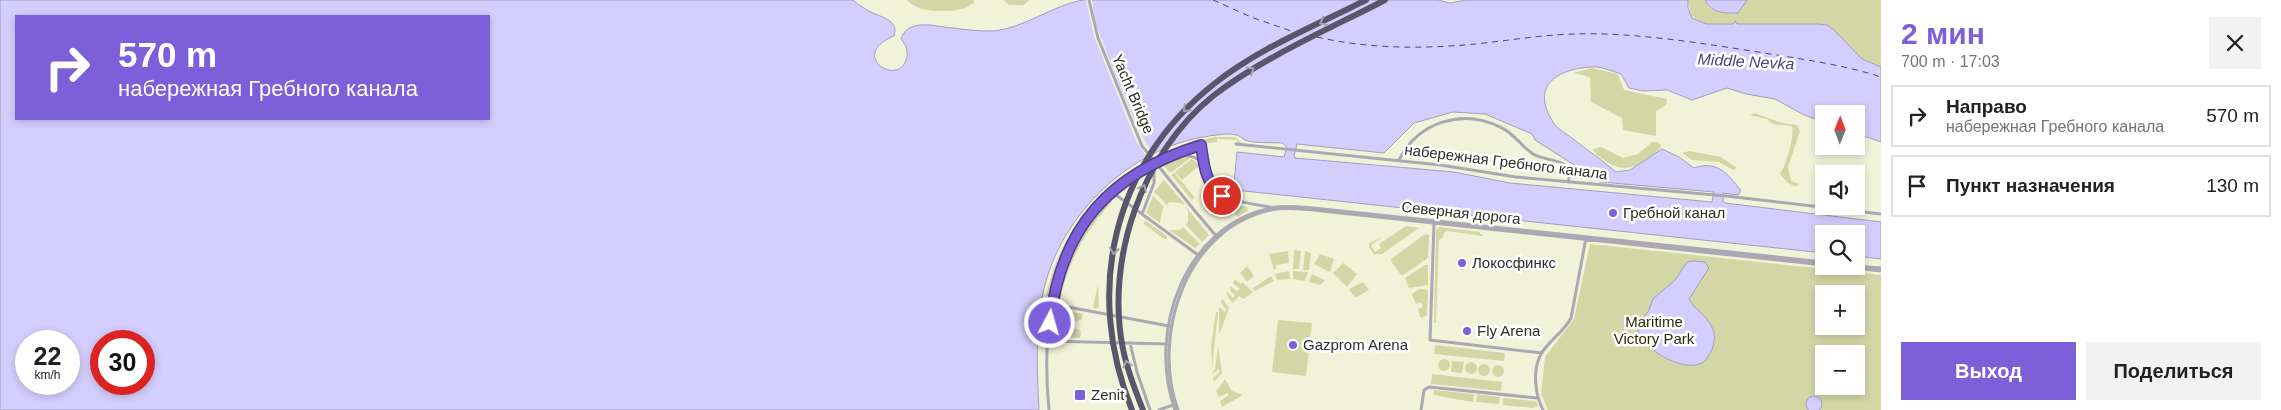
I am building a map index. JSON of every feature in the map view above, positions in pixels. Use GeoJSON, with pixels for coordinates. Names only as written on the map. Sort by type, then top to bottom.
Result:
{"type":"FeatureCollection","features":[{"type":"Feature","properties":{"kind":"highway"},"geometry":{"type":"LineString","coordinates":[[1132,410],[1113,350],[1108,303],[1117,231],[1128,196],[1139,174],[1173,123],[1213,85],[1258,55],[1366,0]]}},
{"type":"Feature","properties":{"kind":"highway"},"geometry":{"type":"LineString","coordinates":[[1143,410],[1123,348],[1118,303],[1132,215],[1148,178],[1166,149],[1186,123],[1213,97],[1258,66],[1385,0]]}},
{"type":"Feature","properties":{"kind":"street","name":"Yacht Bridge"},"geometry":{"type":"LineString","coordinates":[[1089,0],[1098,38],[1142,146],[1217,237]]}},
{"type":"Feature","properties":{"kind":"street"},"geometry":{"type":"LineString","coordinates":[[1399,160],[1412,140],[1432,126],[1454,119],[1478,119],[1508,132],[1535,155],[1566,166],[1571,171],[1568,182]]}},
{"type":"Feature","properties":{"kind":"street","name":"набережная Гребного канала"},"geometry":{"type":"LineString","coordinates":[[1236,144],[1399,160],[1516,177],[1711,194],[1881,214]]}},
{"type":"Feature","properties":{"kind":"street"},"geometry":{"type":"LineString","coordinates":[[1049,410],[1048,341],[1057,279],[1067,252],[1089,216],[1112,192],[1131,176],[1164,157],[1201,145],[1207,179],[1215,190],[1222,196],[1272,209]]}},
{"type":"Feature","properties":{"kind":"street"},"geometry":{"type":"LineString","coordinates":[[1142,214],[1154,184],[1154,169],[1161,163],[1184,155],[1198,158],[1204,165]]}},
{"type":"Feature","properties":{"kind":"street"},"geometry":{"type":"LineString","coordinates":[[1112,192],[1199,256]]}},
{"type":"Feature","properties":{"kind":"street"},"geometry":{"type":"LineString","coordinates":[[1252,203],[1255,208],[1254,214]]}},
{"type":"Feature","properties":{"kind":"street","name":"Северная дорога"},"geometry":{"type":"LineString","coordinates":[[1177,410],[1170,371],[1168,344],[1178,291],[1188,269],[1231,224],[1272,209],[1313,210],[1434,222],[1815,263]]}},
{"type":"Feature","properties":{"kind":"street"},"geometry":{"type":"LineString","coordinates":[[1434,222],[1429,338],[1432,341],[1542,353]]}},
{"type":"Feature","properties":{"kind":"street"},"geometry":{"type":"LineString","coordinates":[[1543,410],[1537,398],[1536,376],[1542,353],[1564,329],[1571,318],[1586,239]]}},
{"type":"Feature","properties":{"kind":"street"},"geometry":{"type":"LineString","coordinates":[[1865,267],[1881,270]]}},
{"type":"Feature","properties":{"kind":"street"},"geometry":{"type":"LineString","coordinates":[[1865,269],[1881,270]]}},
{"type":"Feature","properties":{"kind":"street"},"geometry":{"type":"LineString","coordinates":[[1052,304],[1170,327]]}},
{"type":"Feature","properties":{"kind":"street"},"geometry":{"type":"LineString","coordinates":[[1048,341],[1168,344]]}},
{"type":"Feature","properties":{"kind":"street"},"geometry":{"type":"LineString","coordinates":[[1130,343],[1137,372],[1150,410]]}},
{"type":"Feature","properties":{"kind":"street"},"geometry":{"type":"LineString","coordinates":[[1421,410],[1424,390],[1431,387],[1537,398]]}},
{"type":"Feature","properties":{"kind":"street"},"geometry":{"type":"LineString","coordinates":[[1160,410],[1175,404]]}},
{"type":"Feature","properties":{"kind":"green space"},"geometry":{"type":"Polygon","coordinates":[[[907,0],[974,0],[974,3],[958,10],[934,11],[918,7],[907,0]]]}},
{"type":"Feature","properties":{"kind":"green space"},"geometry":{"type":"Polygon","coordinates":[[[1004,0],[1029,0],[1024,5],[1009,5],[1004,0]]]}},
{"type":"Feature","properties":{"kind":"green space"},"geometry":{"type":"Polygon","coordinates":[[[1688,0],[1881,0],[1881,67],[1862,59],[1844,41],[1737,24],[1735,22],[1734,24],[1706,24],[1698,21],[1691,15],[1688,0]]]}},
{"type":"Feature","properties":{"kind":"green space"},"geometry":{"type":"Polygon","coordinates":[[[1592,68],[1618,74],[1624,90],[1667,99],[1666,105],[1656,111],[1656,136],[1623,130],[1622,118],[1591,102],[1590,77],[1573,73],[1592,68]]]}},
{"type":"Feature","properties":{"kind":"green space"},"geometry":{"type":"Polygon","coordinates":[[[1754,113],[1782,123],[1797,125],[1800,131],[1788,167],[1791,181],[1799,184],[1796,187],[1788,183],[1780,174],[1789,150],[1792,126],[1772,124],[1767,119],[1750,115],[1754,113]]]}},
{"type":"Feature","properties":{"kind":"green space"},"geometry":{"type":"Polygon","coordinates":[[[1215,137],[1235,137],[1241,142],[1217,139],[1217,142],[1184,148],[1154,160],[1127,178],[1103,200],[1083,226],[1067,254],[1055,285],[1048,317],[1043,316],[1049,282],[1061,251],[1078,223],[1098,198],[1123,177],[1151,159],[1182,146],[1215,137]]]}},
{"type":"Feature","properties":{"kind":"green space"},"geometry":{"type":"Polygon","coordinates":[[[1652,142],[1658,142],[1661,145],[1659,150],[1639,164],[1626,168],[1612,165],[1597,156],[1593,149],[1601,147],[1623,158],[1638,154],[1652,142]]]}},
{"type":"Feature","properties":{"kind":"green space"},"geometry":{"type":"Polygon","coordinates":[[[1689,151],[1721,157],[1737,168],[1733,170],[1719,162],[1692,160],[1682,153],[1689,151]]]}},
{"type":"Feature","properties":{"kind":"green space"},"geometry":{"type":"Polygon","coordinates":[[[1184,157],[1192,157],[1170,173],[1162,164],[1184,157]]]}},
{"type":"Feature","properties":{"kind":"green space"},"geometry":{"type":"Polygon","coordinates":[[[1192,159],[1200,165],[1182,180],[1175,172],[1192,159]]]}},
{"type":"Feature","properties":{"kind":"green space"},"geometry":{"type":"Polygon","coordinates":[[[1174,172],[1195,198],[1192,200],[1171,175],[1174,172]]]}},
{"type":"Feature","properties":{"kind":"green space"},"geometry":{"type":"Polygon","coordinates":[[[1164,180],[1185,204],[1169,202],[1167,205],[1154,192],[1164,180]]]}},
{"type":"Feature","properties":{"kind":"green space"},"geometry":{"type":"Polygon","coordinates":[[[1213,194],[1232,202],[1232,205],[1221,209],[1212,202],[1213,194]]]}},
{"type":"Feature","properties":{"kind":"green space"},"geometry":{"type":"Polygon","coordinates":[[[1153,196],[1164,207],[1160,223],[1146,213],[1153,196]]]}},
{"type":"Feature","properties":{"kind":"green space"},"geometry":{"type":"Polygon","coordinates":[[[1109,197],[1112,202],[1094,224],[1073,260],[1067,273],[1060,301],[1054,300],[1062,271],[1074,245],[1090,220],[1109,197]]]}},
{"type":"Feature","properties":{"kind":"green space"},"geometry":{"type":"Polygon","coordinates":[[[1234,204],[1247,207],[1248,211],[1238,217],[1233,212],[1234,204]]]}},
{"type":"Feature","properties":{"kind":"green space"},"geometry":{"type":"Polygon","coordinates":[[[1185,207],[1209,235],[1202,242],[1186,225],[1188,222],[1188,211],[1185,207]]]}},
{"type":"Feature","properties":{"kind":"green space"},"geometry":{"type":"Polygon","coordinates":[[[1146,221],[1167,236],[1167,239],[1164,239],[1144,224],[1146,221]]]}},
{"type":"Feature","properties":{"kind":"green space"},"geometry":{"type":"Polygon","coordinates":[[[1406,226],[1419,228],[1382,254],[1374,254],[1369,247],[1369,243],[1384,236],[1371,245],[1375,252],[1381,248],[1379,244],[1406,226]]]}},
{"type":"Feature","properties":{"kind":"green space"},"geometry":{"type":"Polygon","coordinates":[[[1183,227],[1200,244],[1195,248],[1169,230],[1180,230],[1183,227]]]}},
{"type":"Feature","properties":{"kind":"green space"},"geometry":{"type":"Polygon","coordinates":[[[1439,227],[1480,232],[1483,236],[1447,231],[1444,232],[1443,237],[1439,240],[1436,323],[1434,323],[1436,230],[1439,227]]]}},
{"type":"Feature","properties":{"kind":"green space"},"geometry":{"type":"Polygon","coordinates":[[[1425,234],[1429,235],[1428,258],[1401,275],[1390,260],[1425,234]]]}},
{"type":"Feature","properties":{"kind":"green space","name":"Maritime Victory Park"},"geometry":{"type":"Polygon","coordinates":[[[1590,244],[1815,268],[1815,275],[1865,275],[1865,273],[1881,275],[1881,410],[1548,410],[1541,394],[1545,357],[1574,319],[1590,244]]]}},
{"type":"Feature","properties":{"kind":"green space"},"geometry":{"type":"Polygon","coordinates":[[[1294,250],[1301,251],[1299,269],[1293,269],[1294,250]]]}},
{"type":"Feature","properties":{"kind":"green space"},"geometry":{"type":"Polygon","coordinates":[[[1288,251],[1289,263],[1276,265],[1274,270],[1269,254],[1288,251]]]}},
{"type":"Feature","properties":{"kind":"green space"},"geometry":{"type":"Polygon","coordinates":[[[1305,251],[1311,253],[1309,270],[1303,270],[1305,251]]]}},
{"type":"Feature","properties":{"kind":"green space"},"geometry":{"type":"Polygon","coordinates":[[[1320,254],[1334,259],[1330,272],[1314,264],[1320,254]]]}},
{"type":"Feature","properties":{"kind":"green space"},"geometry":{"type":"Polygon","coordinates":[[[1343,263],[1357,274],[1347,287],[1333,273],[1343,263]]]}},
{"type":"Feature","properties":{"kind":"green space"},"geometry":{"type":"Polygon","coordinates":[[[1428,265],[1428,285],[1409,288],[1405,278],[1428,265]]]}},
{"type":"Feature","properties":{"kind":"green space"},"geometry":{"type":"Polygon","coordinates":[[[1247,266],[1254,276],[1247,282],[1240,273],[1247,266]]]}},
{"type":"Feature","properties":{"kind":"green space"},"geometry":{"type":"Polygon","coordinates":[[[1289,271],[1290,279],[1277,280],[1275,274],[1289,271]]]}},
{"type":"Feature","properties":{"kind":"green space"},"geometry":{"type":"Polygon","coordinates":[[[1293,271],[1308,272],[1305,281],[1293,279],[1293,271]]]}},
{"type":"Feature","properties":{"kind":"green space"},"geometry":{"type":"Polygon","coordinates":[[[1312,274],[1325,280],[1321,285],[1309,282],[1312,274]]]}},
{"type":"Feature","properties":{"kind":"green space"},"geometry":{"type":"Polygon","coordinates":[[[1271,276],[1274,281],[1255,291],[1253,288],[1271,276]]]}},
{"type":"Feature","properties":{"kind":"green space"},"geometry":{"type":"Polygon","coordinates":[[[1235,279],[1241,284],[1242,282],[1253,292],[1244,299],[1239,296],[1233,303],[1229,299],[1226,290],[1233,298],[1235,295],[1231,292],[1230,286],[1237,291],[1240,289],[1233,283],[1235,279]]]}},
{"type":"Feature","properties":{"kind":"green space"},"geometry":{"type":"Polygon","coordinates":[[[1363,282],[1369,290],[1355,298],[1349,289],[1363,282]]]}},
{"type":"Feature","properties":{"kind":"green space"},"geometry":{"type":"Polygon","coordinates":[[[1098,285],[1099,307],[1095,309],[1093,306],[1098,285]]]}},
{"type":"Feature","properties":{"kind":"green space"},"geometry":{"type":"Polygon","coordinates":[[[1419,289],[1428,290],[1427,315],[1422,318],[1418,309],[1423,307],[1421,302],[1416,304],[1412,294],[1419,289]]]}},
{"type":"Feature","properties":{"kind":"green space"},"geometry":{"type":"Polygon","coordinates":[[[1222,298],[1229,308],[1219,335],[1219,307],[1225,312],[1226,309],[1221,303],[1222,298]]]}},
{"type":"Feature","properties":{"kind":"green space"},"geometry":{"type":"Polygon","coordinates":[[[1054,309],[1083,314],[1082,319],[1071,321],[1059,319],[1053,316],[1054,309]]]}},
{"type":"Feature","properties":{"kind":"green space"},"geometry":{"type":"Polygon","coordinates":[[[1216,312],[1218,312],[1212,368],[1211,345],[1216,312]]]}},
{"type":"Feature","properties":{"kind":"green space"},"geometry":{"type":"Polygon","coordinates":[[[1278,320],[1312,323],[1306,376],[1272,372],[1278,320]]]}},
{"type":"Feature","properties":{"kind":"green space"},"geometry":{"type":"Polygon","coordinates":[[[1056,326],[1078,329],[1081,332],[1080,338],[1052,337],[1052,329],[1056,326]]]}},
{"type":"Feature","properties":{"kind":"green space"},"geometry":{"type":"Polygon","coordinates":[[[1435,345],[1505,353],[1504,361],[1434,354],[1435,345]]]}},
{"type":"Feature","properties":{"kind":"green space"},"geometry":{"type":"Polygon","coordinates":[[[1218,346],[1222,373],[1214,382],[1213,378],[1220,372],[1219,369],[1212,374],[1215,369],[1218,346]]]}},
{"type":"Feature","properties":{"kind":"green space"},"geometry":{"type":"Polygon","coordinates":[[[1442,359],[1446,359],[1450,365],[1446,371],[1442,371],[1438,367],[1438,363],[1442,359]]]}},
{"type":"Feature","properties":{"kind":"green space"},"geometry":{"type":"Polygon","coordinates":[[[1452,361],[1464,362],[1462,373],[1451,372],[1452,361]]]}},
{"type":"Feature","properties":{"kind":"green space"},"geometry":{"type":"Polygon","coordinates":[[[1469,362],[1473,362],[1477,368],[1473,374],[1469,374],[1465,370],[1465,366],[1469,362]]]}},
{"type":"Feature","properties":{"kind":"green space"},"geometry":{"type":"Polygon","coordinates":[[[1482,364],[1486,364],[1490,370],[1486,376],[1482,376],[1478,372],[1478,368],[1482,364]]]}},
{"type":"Feature","properties":{"kind":"green space"},"geometry":{"type":"Polygon","coordinates":[[[1496,365],[1500,365],[1504,371],[1500,377],[1496,377],[1492,373],[1492,369],[1496,365]]]}},
{"type":"Feature","properties":{"kind":"green space"},"geometry":{"type":"Polygon","coordinates":[[[1432,374],[1502,382],[1501,391],[1431,384],[1432,374]]]}},
{"type":"Feature","properties":{"kind":"green space"},"geometry":{"type":"Polygon","coordinates":[[[1225,379],[1232,391],[1243,395],[1222,407],[1220,401],[1229,395],[1227,393],[1219,397],[1216,391],[1225,379]]]}},
{"type":"Feature","properties":{"kind":"green space"},"geometry":{"type":"Polygon","coordinates":[[[1434,390],[1474,394],[1473,402],[1433,395],[1434,390]]]}},
{"type":"Feature","properties":{"kind":"green space"},"geometry":{"type":"Polygon","coordinates":[[[1477,394],[1500,397],[1499,404],[1476,402],[1477,394]]]}},
{"type":"Feature","properties":{"kind":"green space"},"geometry":{"type":"Polygon","coordinates":[[[1503,398],[1536,401],[1538,406],[1533,408],[1503,405],[1503,398]]]}},
{"type":"Feature","properties":{"kind":"water","name":"Middle Nevka"},"geometry":{"type":"Polygon","coordinates":[[[0,0],[853,0],[870,12],[892,23],[895,31],[894,36],[881,44],[875,52],[875,59],[879,65],[886,69],[894,70],[901,68],[906,60],[906,48],[901,39],[910,28],[931,25],[992,31],[1027,22],[1060,7],[1083,0],[1438,0],[1450,3],[1466,0],[1688,0],[1688,8],[1692,18],[1706,24],[1733,24],[1735,21],[1737,24],[1827,25],[1862,59],[1881,67],[1881,142],[1865,136],[1865,105],[1815,105],[1815,119],[1775,99],[1746,94],[1727,88],[1692,100],[1667,90],[1643,91],[1629,88],[1621,74],[1598,67],[1579,68],[1558,76],[1546,89],[1544,98],[1547,109],[1557,127],[1616,172],[1630,170],[1662,149],[1679,157],[1694,168],[1702,166],[1715,167],[1726,174],[1741,191],[1738,195],[1723,193],[1723,201],[1725,203],[1881,222],[1881,259],[1865,257],[1865,225],[1815,225],[1815,252],[1235,190],[1237,152],[1284,157],[1287,147],[1282,143],[1253,142],[1244,140],[1237,135],[1222,134],[1186,141],[1157,152],[1130,167],[1105,187],[1084,210],[1066,236],[1052,264],[1043,293],[1040,307],[1037,352],[1039,410],[0,410],[0,0]],[[1453,112],[1414,123],[1384,153],[1297,144],[1294,156],[1295,158],[1454,172],[1510,183],[1712,202],[1714,192],[1601,182],[1535,140],[1532,134],[1485,114],[1453,112]]]}},
{"type":"Feature","properties":{"kind":"water"},"geometry":{"type":"Polygon","coordinates":[[[1705,0],[1747,0],[1738,13],[1724,13],[1712,8],[1705,0]]]}},
{"type":"Feature","properties":{"kind":"water"},"geometry":{"type":"Polygon","coordinates":[[[1687,262],[1705,262],[1709,268],[1689,299],[1711,326],[1714,332],[1714,342],[1709,354],[1702,363],[1684,365],[1653,350],[1645,342],[1637,326],[1648,312],[1653,299],[1675,280],[1687,262]]]}},
{"type":"Feature","properties":{"kind":"water"},"geometry":{"type":"Polygon","coordinates":[[[1814,396],[1821,401],[1821,407],[1817,411],[1811,411],[1806,404],[1814,396]]]}},
{"type":"Feature","properties":{"kind":"pier"},"geometry":{"type":"Polygon","coordinates":[[[1086,0],[1092,0],[1096,24],[1116,77],[1141,134],[1154,156],[1148,159],[1136,141],[1094,36],[1086,0]]]}},
{"type":"Feature","properties":{"kind":"ferry route"},"geometry":{"type":"LineString","coordinates":[[1213,0],[1251,17],[1294,32]]}},
{"type":"Feature","properties":{"kind":"ferry route"},"geometry":{"type":"LineString","coordinates":[[1317,37],[1372,45],[1427,47],[1560,35],[1643,36],[1836,65],[1881,77]]}},
{"type":"Feature","properties":{"kind":"place","name":"Гребной канал"},"geometry":{"type":"Point","coordinates":[1613,213]}},
{"type":"Feature","properties":{"kind":"place","name":"Локосфинкс"},"geometry":{"type":"Point","coordinates":[1462,263]}},
{"type":"Feature","properties":{"kind":"place","name":"Fly Arena"},"geometry":{"type":"Point","coordinates":[1467,331]}},
{"type":"Feature","properties":{"kind":"place","name":"Gazprom Arena"},"geometry":{"type":"Point","coordinates":[1293,345]}},
{"type":"Feature","properties":{"kind":"place","name":"Zenit"},"geometry":{"type":"Point","coordinates":[1080,395]}},
{"type":"Feature","properties":{"kind":"route"},"geometry":{"type":"LineString","coordinates":[[1050,323],[1052,297],[1058,273],[1067,252],[1089,216],[1118,186],[1131,176],[1164,157],[1201,145],[1209,184],[1222,196]]}}]}
